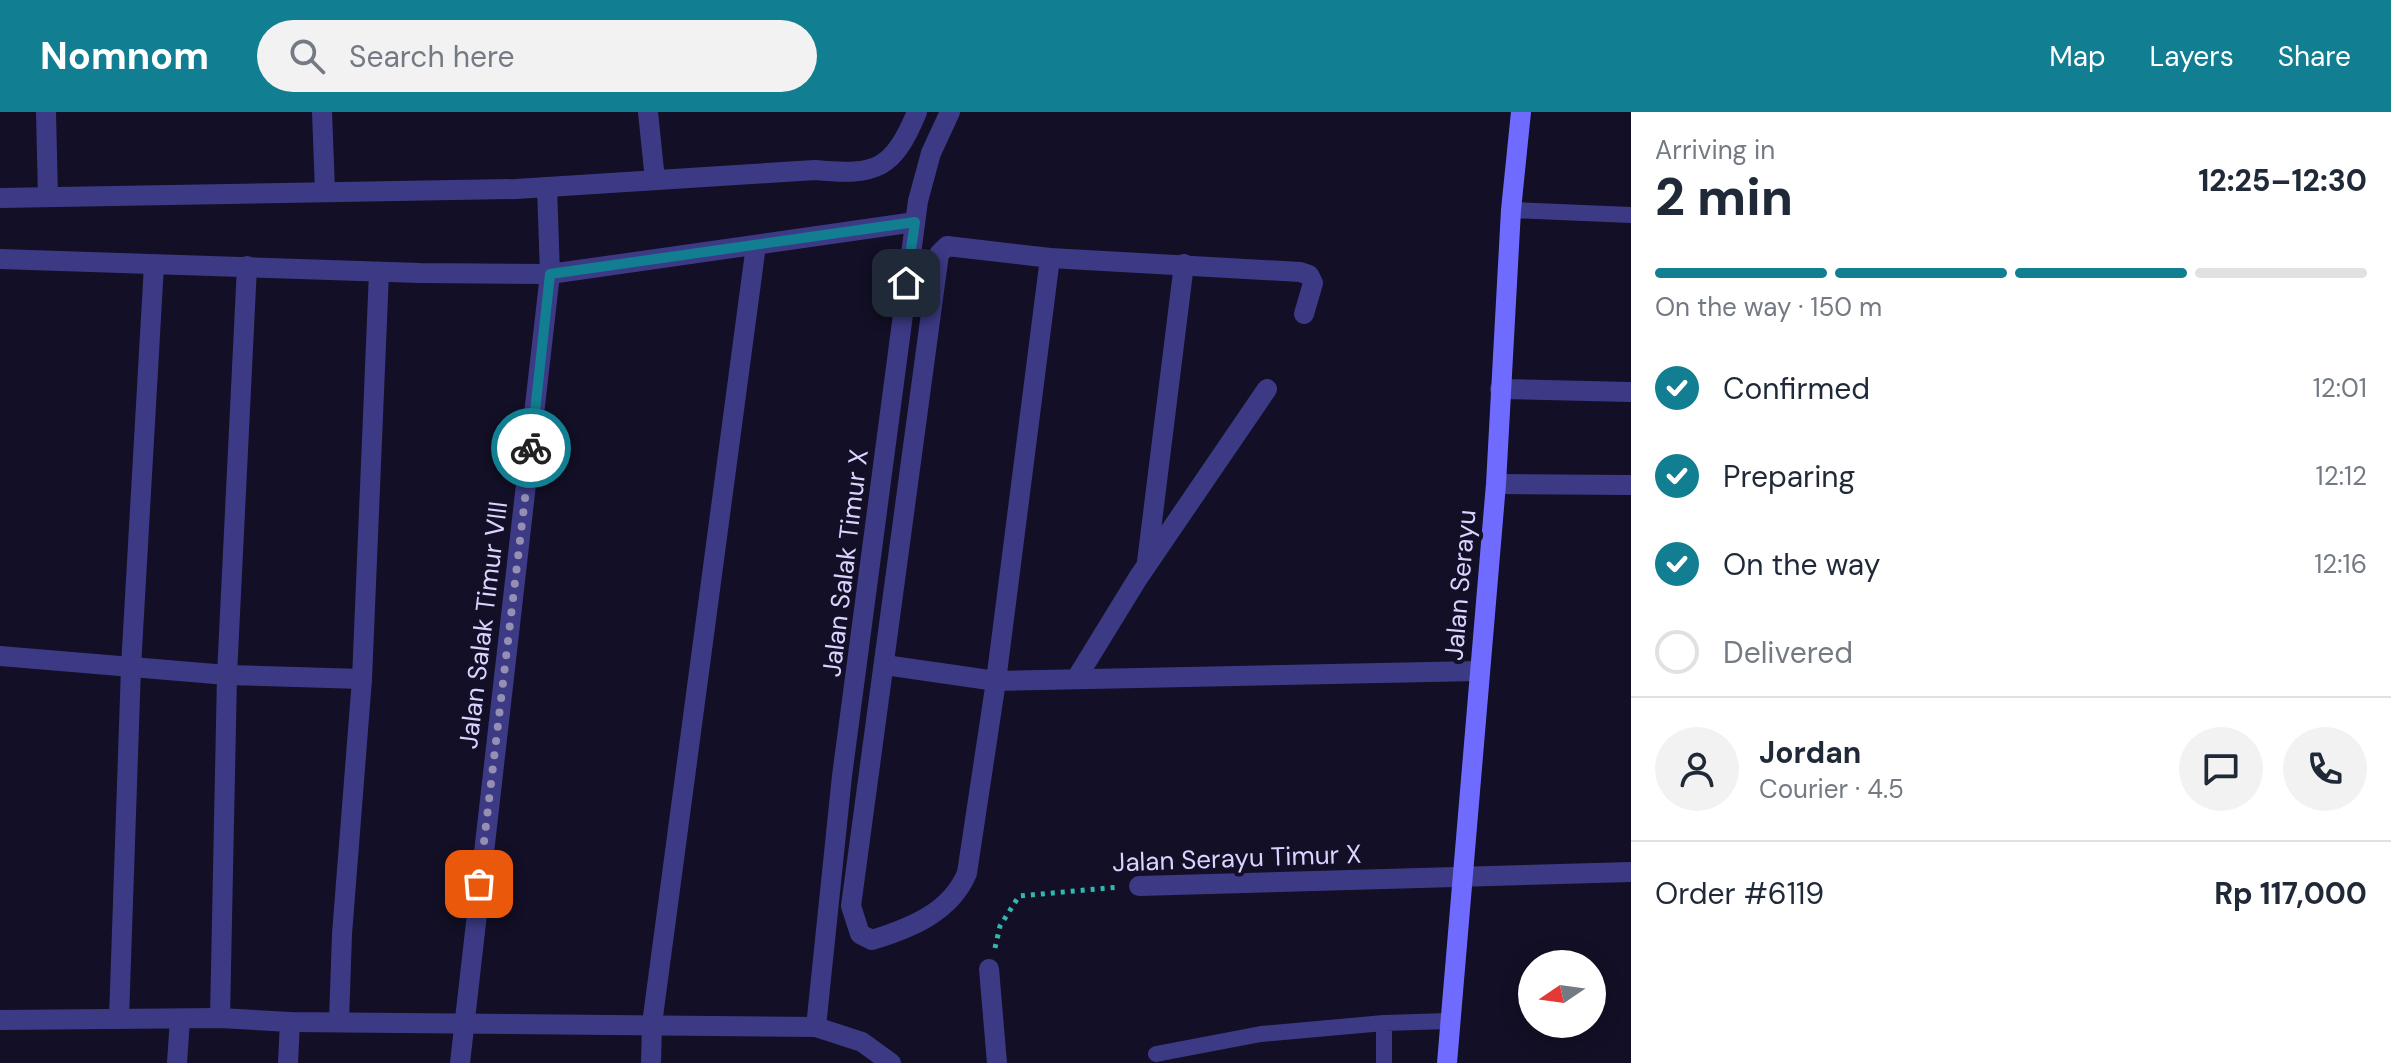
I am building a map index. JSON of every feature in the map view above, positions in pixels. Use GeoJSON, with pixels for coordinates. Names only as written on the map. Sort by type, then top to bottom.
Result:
{"type":"FeatureCollection","features":[{"type":"Feature","properties":{"kind":"main road","name":"Jalan Serayu"},"geometry":{"type":"LineString","coordinates":[[1447,1063],[1496,484],[1511,210],[1521,112]]}},
{"type":"Feature","properties":{"kind":"street"},"geometry":{"type":"LineString","coordinates":[[46,112],[48,197]]}},
{"type":"Feature","properties":{"kind":"street"},"geometry":{"type":"LineString","coordinates":[[322,112],[325,191]]}},
{"type":"Feature","properties":{"kind":"street"},"geometry":{"type":"LineString","coordinates":[[648,112],[655,180]]}},
{"type":"Feature","properties":{"kind":"street"},"geometry":{"type":"LineString","coordinates":[[0,198],[547,187],[815,170],[840,172],[881,165],[893,159],[903,146],[917,112]]}},
{"type":"Feature","properties":{"kind":"street","name":"Jalan Salak Timur X"},"geometry":{"type":"LineString","coordinates":[[822,1028],[842,776],[915,222],[931,153],[950,112]]}},
{"type":"Feature","properties":{"kind":"street","name":"Jalan Salak Timur VIII"},"geometry":{"type":"LineString","coordinates":[[460,1063],[550,274],[547,187]]}},
{"type":"Feature","properties":{"kind":"street"},"geometry":{"type":"LineString","coordinates":[[0,259],[379,272],[550,274],[915,222]]}},
{"type":"Feature","properties":{"kind":"street"},"geometry":{"type":"LineString","coordinates":[[653,1063],[652,1024],[756,245]]}},
{"type":"Feature","properties":{"kind":"street"},"geometry":{"type":"LineString","coordinates":[[1050,258],[996,681],[967,873],[962,885],[941,909],[905,929],[872,940],[860,934],[851,906],[939,254],[947,246],[1050,258],[1184,264],[1309,275],[1313,291],[1304,314]]}},
{"type":"Feature","properties":{"kind":"street"},"geometry":{"type":"LineString","coordinates":[[1146,566],[1184,264]]}},
{"type":"Feature","properties":{"kind":"street"},"geometry":{"type":"LineString","coordinates":[[119,1019],[131,667],[154,265]]}},
{"type":"Feature","properties":{"kind":"street"},"geometry":{"type":"LineString","coordinates":[[220,1018],[227,675],[247,266]]}},
{"type":"Feature","properties":{"kind":"street"},"geometry":{"type":"LineString","coordinates":[[339,1021],[342,934],[362,679],[379,272]]}},
{"type":"Feature","properties":{"kind":"street"},"geometry":{"type":"LineString","coordinates":[[1084,679],[1146,566],[1267,389]]}},
{"type":"Feature","properties":{"kind":"street"},"geometry":{"type":"LineString","coordinates":[[1500,389],[1631,392]]}},
{"type":"Feature","properties":{"kind":"street"},"geometry":{"type":"LineString","coordinates":[[1496,484],[1631,485]]}},
{"type":"Feature","properties":{"kind":"street"},"geometry":{"type":"LineString","coordinates":[[0,656],[227,675],[362,679]]}},
{"type":"Feature","properties":{"kind":"street"},"geometry":{"type":"LineString","coordinates":[[885,665],[996,681],[1478,671]]}},
{"type":"Feature","properties":{"kind":"street","name":"Jalan Serayu Timur X"},"geometry":{"type":"LineString","coordinates":[[1139,886],[1631,872]]}},
{"type":"Feature","properties":{"kind":"street"},"geometry":{"type":"LineString","coordinates":[[989,969],[997,1063]]}},
{"type":"Feature","properties":{"kind":"street"},"geometry":{"type":"LineString","coordinates":[[0,1020],[220,1018],[290,1022],[822,1028],[862,1042],[891,1063]]}},
{"type":"Feature","properties":{"kind":"street"},"geometry":{"type":"LineString","coordinates":[[177,1063],[180,1019]]}},
{"type":"Feature","properties":{"kind":"street"},"geometry":{"type":"LineString","coordinates":[[288,1063],[290,1022]]}},
{"type":"Feature","properties":{"kind":"lane"},"geometry":{"type":"LineString","coordinates":[[1511,210],[1631,215]]}},
{"type":"Feature","properties":{"kind":"lane"},"geometry":{"type":"LineString","coordinates":[[1156,1054],[1261,1034],[1384,1023],[1449,1021]]}},
{"type":"Feature","properties":{"kind":"lane"},"geometry":{"type":"LineString","coordinates":[[1384,1023],[1384,1063]]}},
{"type":"Feature","properties":{"kind":"path","name":"Jalan Serayu Timur X"},"geometry":{"type":"LineString","coordinates":[[989,969],[1000,926],[1019,896],[1139,886]]}},
{"type":"Feature","properties":{"kind":"way so far"},"geometry":{"type":"LineString","coordinates":[[479,884],[531,448]]}},
{"type":"Feature","properties":{"kind":"route"},"geometry":{"type":"LineString","coordinates":[[531,448],[550,274],[915,222],[906,283]]}}]}
